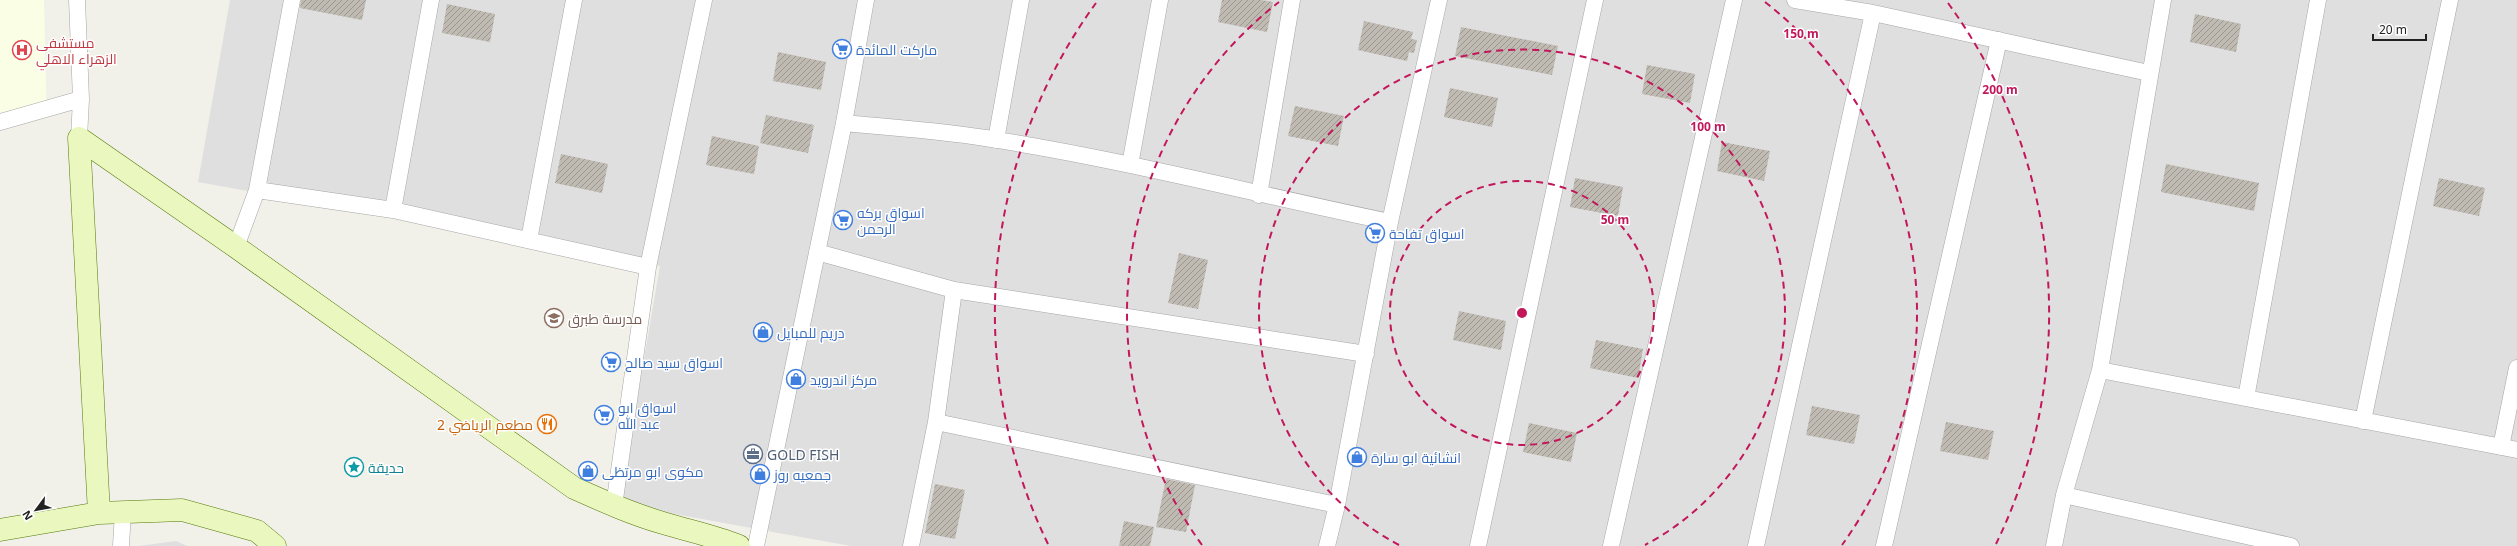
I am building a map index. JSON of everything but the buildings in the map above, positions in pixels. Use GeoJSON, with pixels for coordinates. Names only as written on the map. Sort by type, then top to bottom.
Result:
{"type":"FeatureCollection","features":[{"type":"Feature","properties":{"kind":"street"},"geometry":{"type":"LineString","coordinates":[[77,0],[82,99],[79,138],[99,513]]}},
{"type":"Feature","properties":{"kind":"street"},"geometry":{"type":"LineString","coordinates":[[236,247],[257,190],[292,0]]}},
{"type":"Feature","properties":{"kind":"street"},"geometry":{"type":"LineString","coordinates":[[393,210],[432,0]]}},
{"type":"Feature","properties":{"kind":"street"},"geometry":{"type":"LineString","coordinates":[[529,240],[574,0]]}},
{"type":"Feature","properties":{"kind":"street"},"geometry":{"type":"LineString","coordinates":[[614,506],[648,268],[704,0]]}},
{"type":"Feature","properties":{"kind":"street"},"geometry":{"type":"LineString","coordinates":[[756,546],[844,123],[866,0]]}},
{"type":"Feature","properties":{"kind":"street"},"geometry":{"type":"LineString","coordinates":[[996,140],[1021,0]]}},
{"type":"Feature","properties":{"kind":"street"},"geometry":{"type":"LineString","coordinates":[[1130,165],[1160,0]]}},
{"type":"Feature","properties":{"kind":"street"},"geometry":{"type":"LineString","coordinates":[[1260,195],[1292,0]]}},
{"type":"Feature","properties":{"kind":"street"},"geometry":{"type":"LineString","coordinates":[[1327,546],[1337,505],[1390,222],[1440,0]]}},
{"type":"Feature","properties":{"kind":"street"},"geometry":{"type":"LineString","coordinates":[[1478,546],[1595,0]]}},
{"type":"Feature","properties":{"kind":"street"},"geometry":{"type":"LineString","coordinates":[[1610,546],[1734,0]]}},
{"type":"Feature","properties":{"kind":"street"},"geometry":{"type":"LineString","coordinates":[[1795,0],[1873,13],[2149,73]]}},
{"type":"Feature","properties":{"kind":"street"},"geometry":{"type":"LineString","coordinates":[[2054,546],[2064,495],[2100,370],[2149,73],[2163,0]]}},
{"type":"Feature","properties":{"kind":"street"},"geometry":{"type":"LineString","coordinates":[[2246,398],[2318,0]]}},
{"type":"Feature","properties":{"kind":"street"},"geometry":{"type":"LineString","coordinates":[[2363,421],[2450,0]]}},
{"type":"Feature","properties":{"kind":"street"},"geometry":{"type":"LineString","coordinates":[[1756,546],[1873,13]]}},
{"type":"Feature","properties":{"kind":"street"},"geometry":{"type":"LineString","coordinates":[[1884,546],[1998,40]]}},
{"type":"Feature","properties":{"kind":"street"},"geometry":{"type":"LineString","coordinates":[[0,122],[82,99]]}},
{"type":"Feature","properties":{"kind":"street"},"geometry":{"type":"LineString","coordinates":[[844,123],[996,140],[1130,165],[1260,195],[1390,222]]}},
{"type":"Feature","properties":{"kind":"street"},"geometry":{"type":"LineString","coordinates":[[79,138],[236,247],[574,488],[614,506],[663,523],[714,536],[739,546]]}},
{"type":"Feature","properties":{"kind":"street"},"geometry":{"type":"LineString","coordinates":[[257,190],[393,210],[648,268]]}},
{"type":"Feature","properties":{"kind":"street"},"geometry":{"type":"LineString","coordinates":[[817,252],[954,290],[1366,354]]}},
{"type":"Feature","properties":{"kind":"street"},"geometry":{"type":"LineString","coordinates":[[911,546],[936,422],[954,290]]}},
{"type":"Feature","properties":{"kind":"street"},"geometry":{"type":"LineString","coordinates":[[2501,447],[2517,368]]}},
{"type":"Feature","properties":{"kind":"street"},"geometry":{"type":"LineString","coordinates":[[2100,370],[2517,450]]}},
{"type":"Feature","properties":{"kind":"street"},"geometry":{"type":"LineString","coordinates":[[936,422],[1337,505]]}},
{"type":"Feature","properties":{"kind":"street"},"geometry":{"type":"LineString","coordinates":[[2064,495],[2291,546]]}},
{"type":"Feature","properties":{"kind":"street"},"geometry":{"type":"LineString","coordinates":[[0,530],[99,513],[182,510],[256,531],[275,546]]}},
{"type":"Feature","properties":{"kind":"street"},"geometry":{"type":"LineString","coordinates":[[121,546],[123,512]]}},
{"type":"Feature","properties":{"kind":"shaded area","name":"مستشفى الزهراء الاهلي"},"geometry":{"type":"Polygon","coordinates":[[[0,0],[44,0],[46,101],[0,113],[0,0]]]}},
{"type":"Feature","properties":{"kind":"shaded area"},"geometry":{"type":"Polygon","coordinates":[[[230,0],[2517,0],[2517,546],[851,546],[619,504],[660,266],[198,182],[230,0]]]}},
{"type":"Feature","properties":{"kind":"shaded area"},"geometry":{"type":"Polygon","coordinates":[[[176,541],[187,546],[139,546],[176,541]]]}},
{"type":"Feature","properties":{"kind":"place","name":"ماركت المائدة"},"geometry":{"type":"Point","coordinates":[842,49]}},
{"type":"Feature","properties":{"kind":"place","name":"مستشفى الزهراء الاهلي"},"geometry":{"type":"Point","coordinates":[22,50]}},
{"type":"Feature","properties":{"kind":"place","name":"اسواق بركه الرحمن"},"geometry":{"type":"Point","coordinates":[843,220]}},
{"type":"Feature","properties":{"kind":"place","name":"اسواق تفاحة"},"geometry":{"type":"Point","coordinates":[1375,233]}},
{"type":"Feature","properties":{"kind":"place","name":"مدرسة طبرق"},"geometry":{"type":"Point","coordinates":[554,318]}},
{"type":"Feature","properties":{"kind":"place","name":"دريم للمبايل"},"geometry":{"type":"Point","coordinates":[763,332]}},
{"type":"Feature","properties":{"kind":"place","name":"اسواق سيد صالح"},"geometry":{"type":"Point","coordinates":[611,362]}},
{"type":"Feature","properties":{"kind":"place","name":"مركز اندرويد"},"geometry":{"type":"Point","coordinates":[796,379]}},
{"type":"Feature","properties":{"kind":"place","name":"اسواق ابو عبد الله"},"geometry":{"type":"Point","coordinates":[604,415]}},
{"type":"Feature","properties":{"kind":"place","name":"مطعم الرياضي 2"},"geometry":{"type":"Point","coordinates":[547,424]}},
{"type":"Feature","properties":{"kind":"place","name":"GOLD FISH"},"geometry":{"type":"Point","coordinates":[753,454]}},
{"type":"Feature","properties":{"kind":"place","name":"انشائية ابو سارة"},"geometry":{"type":"Point","coordinates":[1357,457]}},
{"type":"Feature","properties":{"kind":"place","name":"حديقة"},"geometry":{"type":"Point","coordinates":[354,467]}},
{"type":"Feature","properties":{"kind":"place","name":"مكوى ابو مرتظى"},"geometry":{"type":"Point","coordinates":[588,471]}},
{"type":"Feature","properties":{"kind":"place","name":"جمعيه روز"},"geometry":{"type":"Point","coordinates":[760,474]}}]}
